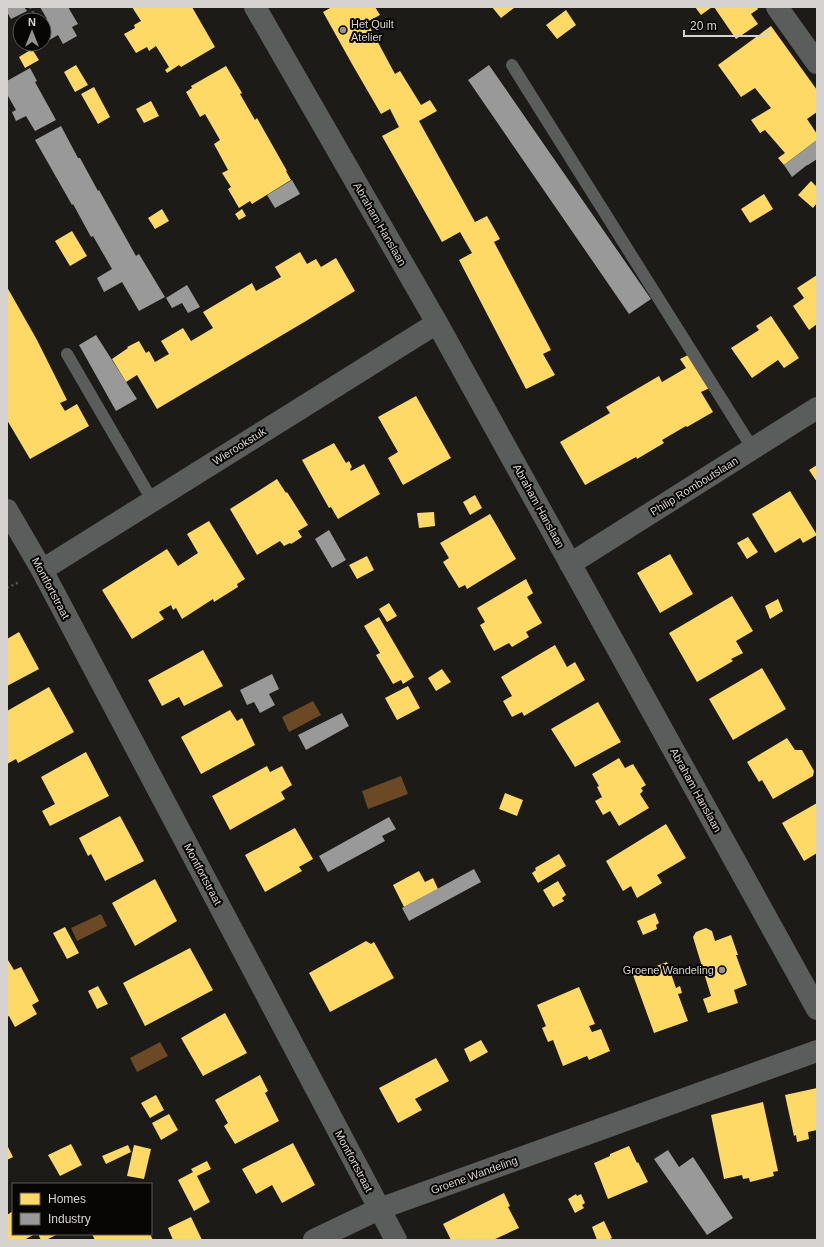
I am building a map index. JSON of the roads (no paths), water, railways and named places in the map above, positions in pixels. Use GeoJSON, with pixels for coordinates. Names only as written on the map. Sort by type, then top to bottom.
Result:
{"type":"FeatureCollection","features":[{"type":"Feature","properties":{"kind":"street","name":"Abraham Hanslaan"},"geometry":{"type":"LineString","coordinates":[[255,7],[437,323],[817,1009]]}},
{"type":"Feature","properties":{"kind":"street"},"geometry":{"type":"LineString","coordinates":[[777,7],[817,63]]}},
{"type":"Feature","properties":{"kind":"street","name":"Wierookstuk"},"geometry":{"type":"LineString","coordinates":[[42,570],[437,323]]}},
{"type":"Feature","properties":{"kind":"street","name":"Philip Romboutslaan"},"geometry":{"type":"LineString","coordinates":[[570,564],[817,408]]}},
{"type":"Feature","properties":{"kind":"street","name":"Montfortstraat"},"geometry":{"type":"LineString","coordinates":[[7,510],[42,570],[396,1240]]}},
{"type":"Feature","properties":{"kind":"street","name":"Groene Wandeling"},"geometry":{"type":"LineString","coordinates":[[314,1240],[379,1209],[817,1051]]}},
{"type":"Feature","properties":{"kind":"lane"},"geometry":{"type":"LineString","coordinates":[[512,65],[753,449]]}},
{"type":"Feature","properties":{"kind":"lane"},"geometry":{"type":"LineString","coordinates":[[68,354],[152,500]]}},
{"type":"Feature","properties":{"kind":"place","name":"Het Quilt Atelier"},"geometry":{"type":"Point","coordinates":[343,30]}},
{"type":"Feature","properties":{"kind":"place","name":"Groene Wandeling"},"geometry":{"type":"Point","coordinates":[722,970]}}]}
